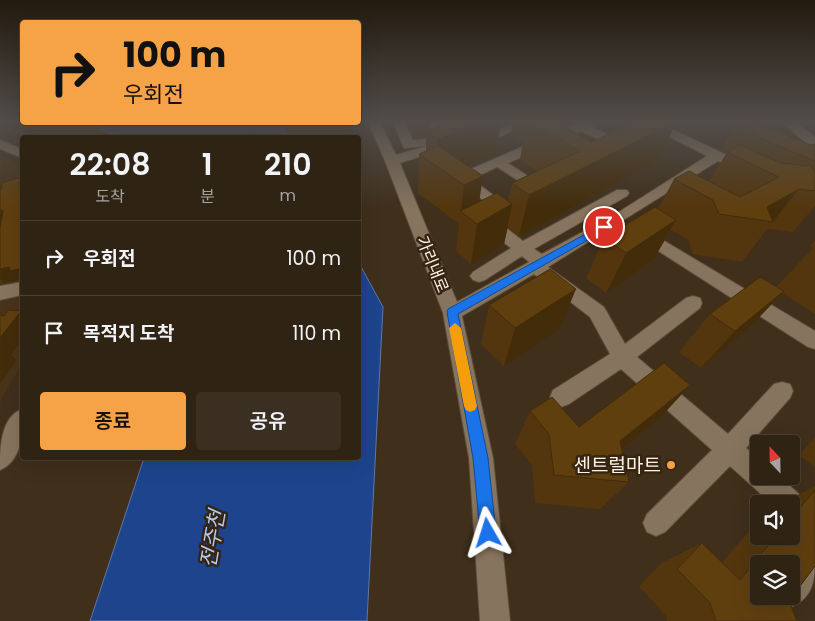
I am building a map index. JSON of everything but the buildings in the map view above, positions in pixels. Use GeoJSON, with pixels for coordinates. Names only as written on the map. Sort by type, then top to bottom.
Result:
{"type":"FeatureCollection","features":[{"type":"Feature","properties":{"kind":"street","name":"가리내로"},"geometry":{"type":"LineString","coordinates":[[387,151],[452,312],[481,458],[495,621]]}},
{"type":"Feature","properties":{"kind":"street"},"geometry":{"type":"LineString","coordinates":[[392,161],[423,151]]}},
{"type":"Feature","properties":{"kind":"street"},"geometry":{"type":"LineString","coordinates":[[418,164],[438,151]]}},
{"type":"Feature","properties":{"kind":"street"},"geometry":{"type":"LineString","coordinates":[[503,151],[512,156]]}},
{"type":"Feature","properties":{"kind":"street"},"geometry":{"type":"LineString","coordinates":[[504,210],[462,178],[524,151]]}},
{"type":"Feature","properties":{"kind":"street"},"geometry":{"type":"LineString","coordinates":[[707,151],[735,165]]}},
{"type":"Feature","properties":{"kind":"street"},"geometry":{"type":"LineString","coordinates":[[452,312],[539,265],[619,218],[717,156]]}},
{"type":"Feature","properties":{"kind":"street"},"geometry":{"type":"LineString","coordinates":[[498,162],[542,191],[504,210],[490,224],[523,248],[539,265],[598,312],[622,357],[750,466]]}},
{"type":"Feature","properties":{"kind":"street"},"geometry":{"type":"LineString","coordinates":[[479,276],[523,248],[622,193]]}},
{"type":"Feature","properties":{"kind":"street"},"geometry":{"type":"LineString","coordinates":[[619,218],[739,284],[815,341]]}},
{"type":"Feature","properties":{"kind":"street"},"geometry":{"type":"LineString","coordinates":[[0,294],[20,289]]}},
{"type":"Feature","properties":{"kind":"street"},"geometry":{"type":"LineString","coordinates":[[562,397],[622,357],[693,303]]}},
{"type":"Feature","properties":{"kind":"street"},"geometry":{"type":"LineString","coordinates":[[656,523],[730,449],[782,391]]}},
{"type":"Feature","properties":{"kind":"street"},"geometry":{"type":"LineString","coordinates":[[0,458],[20,423]]}},
{"type":"Feature","properties":{"kind":"street"},"geometry":{"type":"LineString","coordinates":[[771,485],[782,495]]}},
{"type":"Feature","properties":{"kind":"street"},"geometry":{"type":"LineString","coordinates":[[800,581],[809,569],[815,568]]}},
{"type":"Feature","properties":{"kind":"shaded area"},"geometry":{"type":"Polygon","coordinates":[[[0,156],[20,166],[20,367],[0,401],[0,156]]]}},
{"type":"Feature","properties":{"kind":"water","name":"전주천"},"geometry":{"type":"Polygon","coordinates":[[[361,267],[383,307],[367,621],[90,621],[143,460],[361,460],[361,267]]]}},
{"type":"Feature","properties":{"kind":"slow traffic"},"geometry":{"type":"LineString","coordinates":[[455,328],[470,406]]}},
{"type":"Feature","properties":{"kind":"place","name":"센트럴마트"},"geometry":{"type":"Point","coordinates":[671,465]}},
{"type":"Feature","properties":{"kind":"route"},"geometry":{"type":"LineString","coordinates":[[488,533],[481,458],[452,312],[536,267],[604,227]]}}]}
